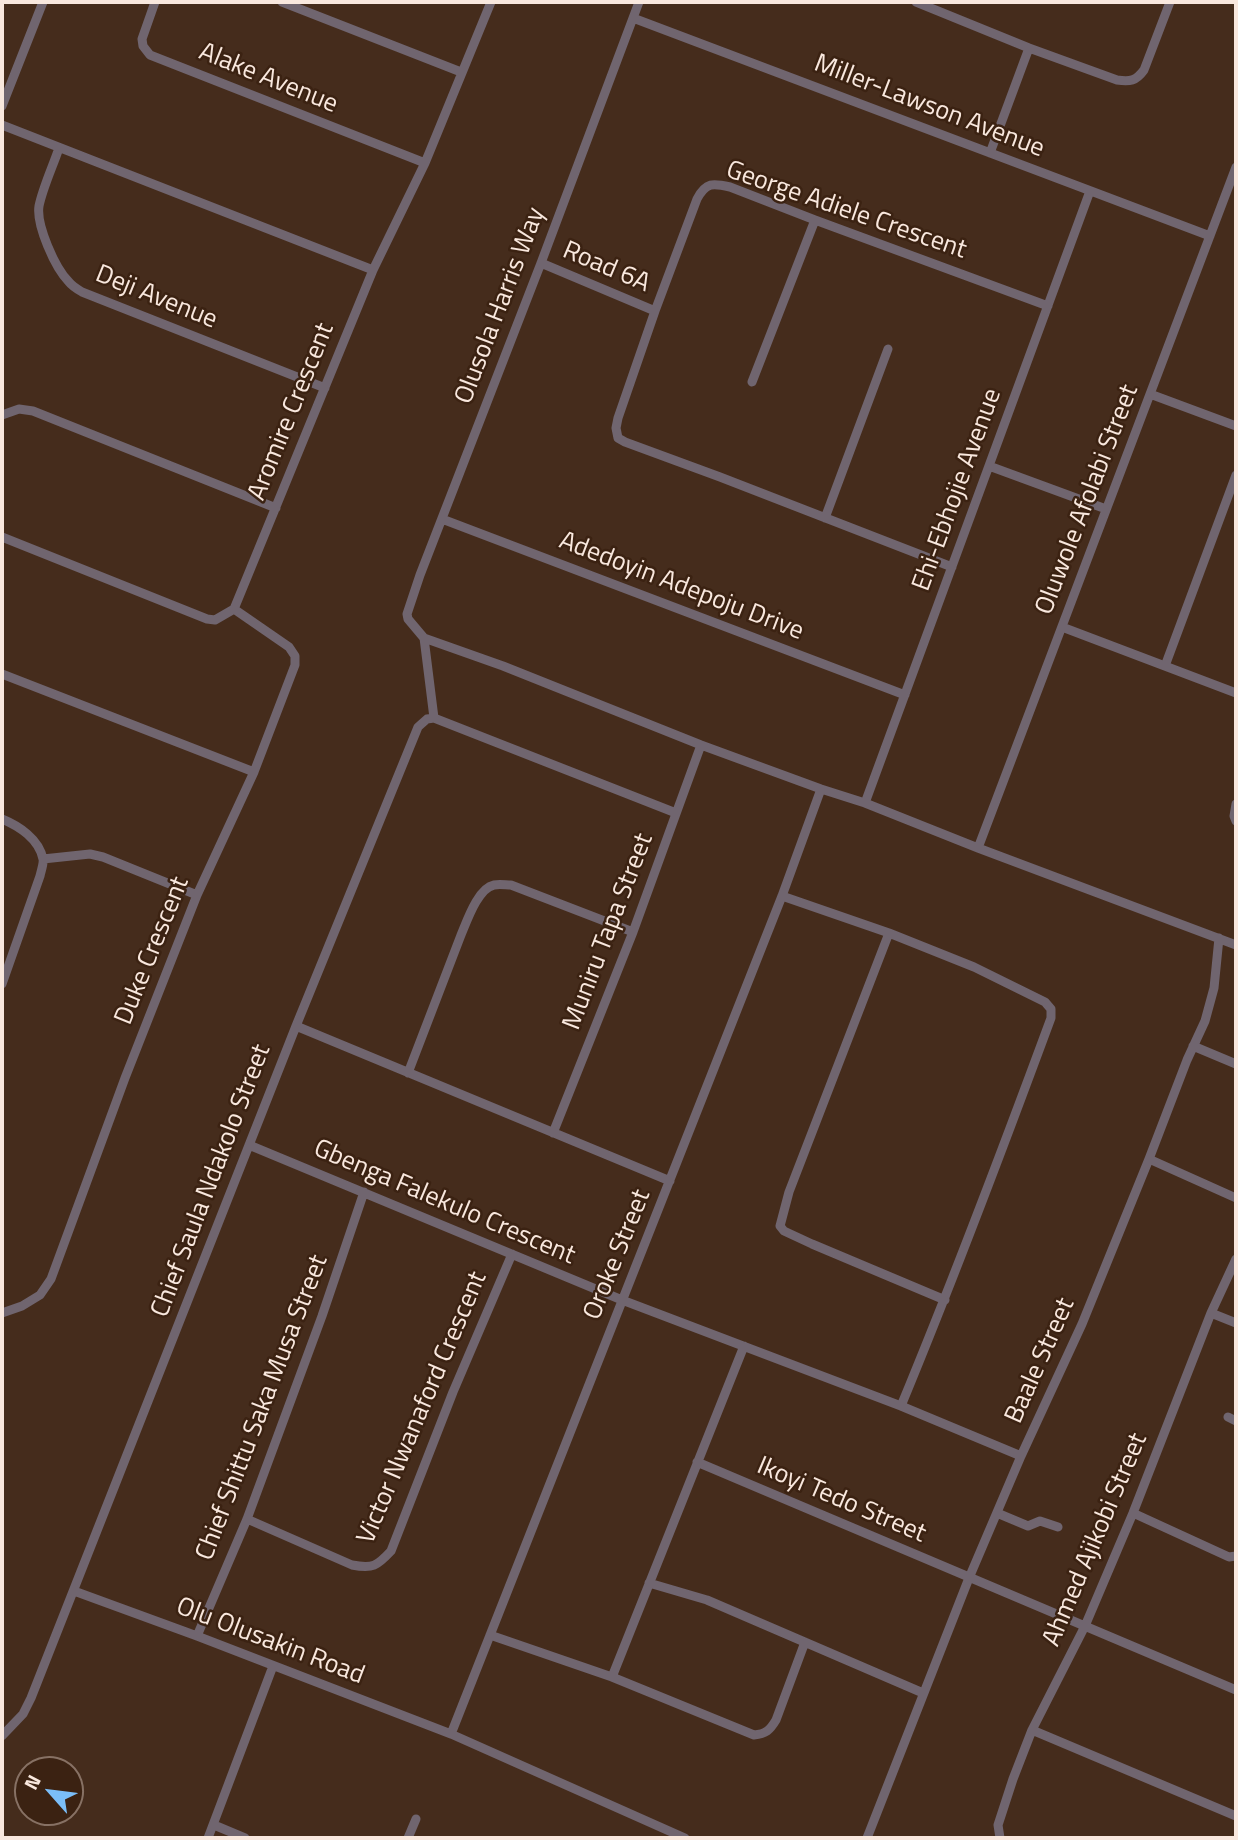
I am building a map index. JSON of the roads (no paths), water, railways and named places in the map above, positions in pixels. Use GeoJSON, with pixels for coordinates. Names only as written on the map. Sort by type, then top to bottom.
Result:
{"type":"FeatureCollection","features":[{"type":"Feature","properties":{"kind":"street"},"geometry":{"type":"LineString","coordinates":[[2,106],[43,2]]}},
{"type":"Feature","properties":{"kind":"street","name":"Alake Avenue"},"geometry":{"type":"LineString","coordinates":[[156,2],[142,39],[143,46],[150,55],[425,163]]}},
{"type":"Feature","properties":{"kind":"street"},"geometry":{"type":"LineString","coordinates":[[282,2],[461,72]]}},
{"type":"Feature","properties":{"kind":"street","name":"Aromire Crescent"},"geometry":{"type":"LineString","coordinates":[[234,609],[373,270],[425,163],[491,2]]}},
{"type":"Feature","properties":{"kind":"street","name":"Olusola Harris Way"},"geometry":{"type":"LineString","coordinates":[[424,638],[408,619],[408,609],[639,2]]}},
{"type":"Feature","properties":{"kind":"street"},"geometry":{"type":"LineString","coordinates":[[916,2],[1029,48],[1117,80],[1132,81],[1144,70],[1170,2]]}},
{"type":"Feature","properties":{"kind":"street","name":"Miller-Lawson Avenue"},"geometry":{"type":"LineString","coordinates":[[633,18],[1210,236]]}},
{"type":"Feature","properties":{"kind":"street"},"geometry":{"type":"LineString","coordinates":[[990,153],[1029,48]]}},
{"type":"Feature","properties":{"kind":"street"},"geometry":{"type":"LineString","coordinates":[[2,125],[373,270]]}},
{"type":"Feature","properties":{"kind":"street","name":"Deji Avenue"},"geometry":{"type":"LineString","coordinates":[[59,148],[39,208],[42,230],[60,271],[69,283],[82,292],[325,388]]}},
{"type":"Feature","properties":{"kind":"street","name":"Oluwole Afolabi Street"},"geometry":{"type":"LineString","coordinates":[[978,848],[1236,167]]}},
{"type":"Feature","properties":{"kind":"street","name":"George Adiele Crescent"},"geometry":{"type":"LineString","coordinates":[[952,568],[618,438],[618,418],[655,311],[697,198],[705,187],[715,183],[1048,306]]}},
{"type":"Feature","properties":{"kind":"street","name":"Ehi-Ebhojie Avenue"},"geometry":{"type":"LineString","coordinates":[[865,803],[1090,191]]}},
{"type":"Feature","properties":{"kind":"street"},"geometry":{"type":"LineString","coordinates":[[752,382],[815,220]]}},
{"type":"Feature","properties":{"kind":"street","name":"Road 6A"},"geometry":{"type":"LineString","coordinates":[[541,264],[655,311]]}},
{"type":"Feature","properties":{"kind":"street"},"geometry":{"type":"LineString","coordinates":[[825,518],[888,349]]}},
{"type":"Feature","properties":{"kind":"street"},"geometry":{"type":"LineString","coordinates":[[1150,394],[1236,426]]}},
{"type":"Feature","properties":{"kind":"street"},"geometry":{"type":"LineString","coordinates":[[2,415],[19,409],[33,411],[276,508]]}},
{"type":"Feature","properties":{"kind":"street"},"geometry":{"type":"LineString","coordinates":[[989,466],[1107,509]]}},
{"type":"Feature","properties":{"kind":"street"},"geometry":{"type":"LineString","coordinates":[[1165,666],[1236,475]]}},
{"type":"Feature","properties":{"kind":"street","name":"Adedoyin Adepoju Drive"},"geometry":{"type":"LineString","coordinates":[[442,519],[905,695]]}},
{"type":"Feature","properties":{"kind":"street"},"geometry":{"type":"LineString","coordinates":[[2,537],[207,620],[215,620],[234,609]]}},
{"type":"Feature","properties":{"kind":"street","name":"Duke Crescent"},"geometry":{"type":"LineString","coordinates":[[2,1314],[40,1295],[51,1279],[125,1078],[197,895],[254,772],[295,665],[295,656],[289,647],[234,609]]}},
{"type":"Feature","properties":{"kind":"street"},"geometry":{"type":"LineString","coordinates":[[1062,627],[1236,693]]}},
{"type":"Feature","properties":{"kind":"street"},"geometry":{"type":"LineString","coordinates":[[676,813],[433,718],[424,638],[503,666],[701,745],[865,803],[1236,945]]}},
{"type":"Feature","properties":{"kind":"street"},"geometry":{"type":"LineString","coordinates":[[2,674],[254,772]]}},
{"type":"Feature","properties":{"kind":"street","name":"Chief Saula Ndakolo Street"},"geometry":{"type":"LineString","coordinates":[[2,1736],[23,1714],[296,1026],[418,727],[427,719],[433,718]]}},
{"type":"Feature","properties":{"kind":"street","name":"Muniru Tapa Street"},"geometry":{"type":"LineString","coordinates":[[554,1133],[633,932],[701,745]]}},
{"type":"Feature","properties":{"kind":"street","name":"Oroke Street"},"geometry":{"type":"LineString","coordinates":[[451,1734],[782,896],[821,789]]}},
{"type":"Feature","properties":{"kind":"street"},"geometry":{"type":"LineString","coordinates":[[1236,804],[1236,821]]}},
{"type":"Feature","properties":{"kind":"street"},"geometry":{"type":"LineString","coordinates":[[2,819],[15,824],[33,838],[43,859],[40,876],[2,984]]}},
{"type":"Feature","properties":{"kind":"street"},"geometry":{"type":"LineString","coordinates":[[43,859],[90,854],[103,857],[197,895]]}},
{"type":"Feature","properties":{"kind":"street"},"geometry":{"type":"LineString","coordinates":[[408,1073],[469,915],[483,891],[493,885],[512,885],[633,932]]}},
{"type":"Feature","properties":{"kind":"street"},"geometry":{"type":"LineString","coordinates":[[782,896],[889,933],[974,967],[1045,1002],[1051,1009],[1051,1018],[945,1300],[901,1406]]}},
{"type":"Feature","properties":{"kind":"street"},"geometry":{"type":"LineString","coordinates":[[889,933],[789,1192],[780,1226],[784,1231],[812,1244],[945,1300]]}},
{"type":"Feature","properties":{"kind":"street","name":"Baale Street"},"geometry":{"type":"LineString","coordinates":[[867,1838],[970,1578],[1021,1456],[1082,1324],[1205,1021],[1214,988],[1219,938]]}},
{"type":"Feature","properties":{"kind":"street"},"geometry":{"type":"LineString","coordinates":[[296,1026],[670,1181]]}},
{"type":"Feature","properties":{"kind":"street"},"geometry":{"type":"LineString","coordinates":[[1193,1045],[1236,1064]]}},
{"type":"Feature","properties":{"kind":"street","name":"Gbenga Falekulo Crescent"},"geometry":{"type":"LineString","coordinates":[[249,1145],[622,1300],[901,1406],[1021,1456]]}},
{"type":"Feature","properties":{"kind":"street"},"geometry":{"type":"LineString","coordinates":[[1149,1159],[1236,1198]]}},
{"type":"Feature","properties":{"kind":"street","name":"Chief Shittu Saka Musa Street"},"geometry":{"type":"LineString","coordinates":[[197,1636],[247,1519],[322,1316],[364,1192]]}},
{"type":"Feature","properties":{"kind":"street","name":"Victor Nwanaford Crescent"},"geometry":{"type":"LineString","coordinates":[[247,1519],[352,1565],[367,1568],[379,1564],[391,1550],[453,1392],[512,1254]]}},
{"type":"Feature","properties":{"kind":"street","name":"Ahmed Ajikobi Street"},"geometry":{"type":"LineString","coordinates":[[1000,1838],[998,1825],[1032,1730],[1085,1626],[1133,1513],[1211,1313],[1236,1259]]}},
{"type":"Feature","properties":{"kind":"street"},"geometry":{"type":"LineString","coordinates":[[1211,1313],[1236,1323]]}},
{"type":"Feature","properties":{"kind":"street"},"geometry":{"type":"LineString","coordinates":[[612,1677],[744,1346]]}},
{"type":"Feature","properties":{"kind":"street","name":"Ikoyi Tedo Street"},"geometry":{"type":"LineString","coordinates":[[697,1462],[1236,1690]]}},
{"type":"Feature","properties":{"kind":"street"},"geometry":{"type":"LineString","coordinates":[[997,1513],[1028,1526],[1041,1521],[1058,1527]]}},
{"type":"Feature","properties":{"kind":"street"},"geometry":{"type":"LineString","coordinates":[[1133,1513],[1229,1557],[1236,1556]]}},
{"type":"Feature","properties":{"kind":"street"},"geometry":{"type":"LineString","coordinates":[[649,1583],[707,1600],[923,1693]]}},
{"type":"Feature","properties":{"kind":"street","name":"Olu Olusakin Road"},"geometry":{"type":"LineString","coordinates":[[74,1591],[451,1734],[685,1838]]}},
{"type":"Feature","properties":{"kind":"street"},"geometry":{"type":"LineString","coordinates":[[490,1635],[612,1677],[754,1735],[766,1733],[772,1728],[805,1642]]}},
{"type":"Feature","properties":{"kind":"street"},"geometry":{"type":"LineString","coordinates":[[208,1838],[273,1666]]}},
{"type":"Feature","properties":{"kind":"street"},"geometry":{"type":"LineString","coordinates":[[1032,1730],[1236,1816]]}},
{"type":"Feature","properties":{"kind":"street"},"geometry":{"type":"LineString","coordinates":[[408,1838],[416,1819]]}},
{"type":"Feature","properties":{"kind":"street"},"geometry":{"type":"LineString","coordinates":[[214,1825],[245,1838]]}}]}
